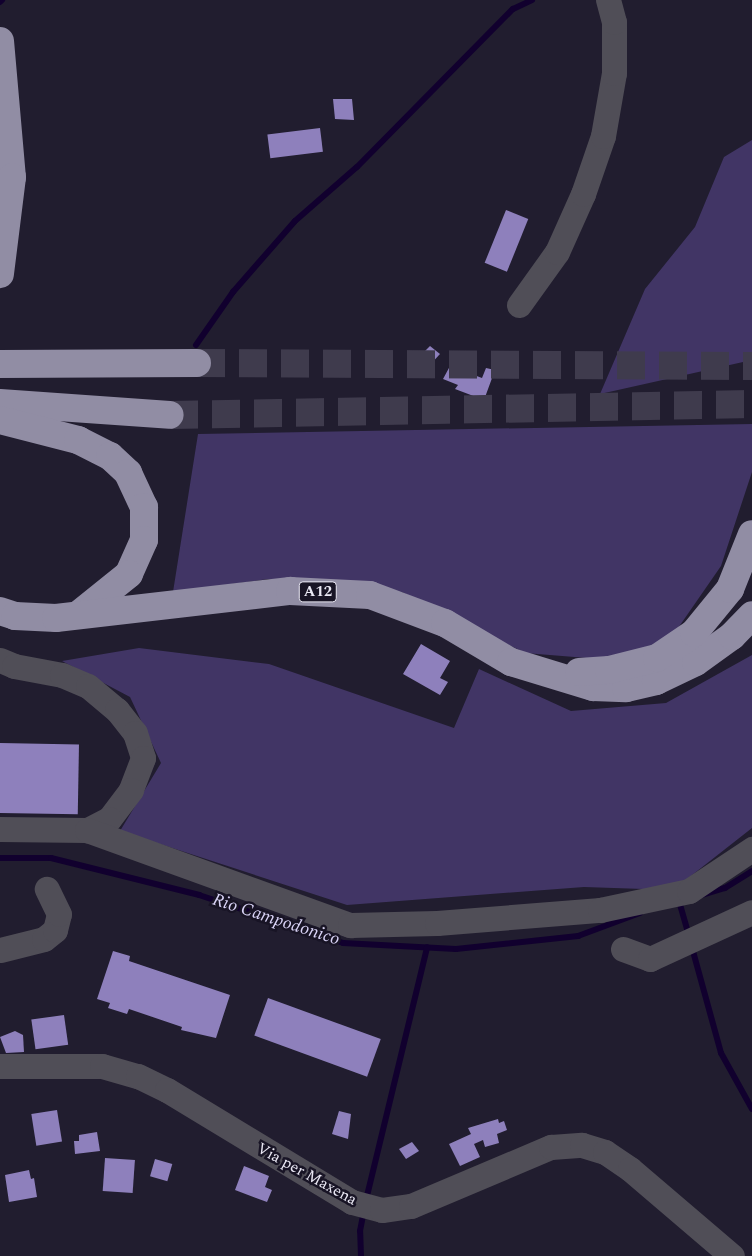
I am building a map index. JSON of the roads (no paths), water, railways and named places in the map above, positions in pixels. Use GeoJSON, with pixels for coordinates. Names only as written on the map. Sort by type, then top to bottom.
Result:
{"type":"FeatureCollection","features":[{"type":"Feature","properties":{"kind":"highway"},"geometry":{"type":"LineString","coordinates":[[0,41],[12,177],[0,274]]}},
{"type":"Feature","properties":{"kind":"highway"},"geometry":{"type":"LineString","coordinates":[[4,364],[197,363]]}},
{"type":"Feature","properties":{"kind":"highway"},"geometry":{"type":"LineString","coordinates":[[3,412],[170,415]]}},
{"type":"Feature","properties":{"kind":"highway"},"geometry":{"type":"LineString","coordinates":[[3,412],[78,440],[110,456],[128,473],[144,507],[144,540],[129,574],[78,615]]}},
{"type":"Feature","properties":{"kind":"highway","name":"A12"},"geometry":{"type":"LineString","coordinates":[[542,671],[609,670],[657,658],[694,634],[730,589],[752,534]]}},
{"type":"Feature","properties":{"kind":"highway","name":"A12"},"geometry":{"type":"LineString","coordinates":[[0,611],[34,618],[78,615],[290,591],[370,595],[445,624],[511,662],[594,688],[626,688],[656,681],[696,662],[732,636],[752,615]]}},
{"type":"Feature","properties":{"kind":"street"},"geometry":{"type":"LineString","coordinates":[[519,305],[557,252],[583,194],[603,136],[614,73],[614,22],[608,0]]}},
{"type":"Feature","properties":{"kind":"street"},"geometry":{"type":"LineString","coordinates":[[0,660],[14,666],[62,675],[88,686],[117,710],[136,733],[144,758],[131,790],[109,820],[87,830]]}},
{"type":"Feature","properties":{"kind":"street"},"geometry":{"type":"LineString","coordinates":[[0,828],[87,830],[350,925],[436,923],[600,910],[689,891],[752,849]]}},
{"type":"Feature","properties":{"kind":"street"},"geometry":{"type":"LineString","coordinates":[[0,950],[44,939],[55,930],[59,914],[48,889]]}},
{"type":"Feature","properties":{"kind":"street"},"geometry":{"type":"LineString","coordinates":[[623,949],[650,959],[750,916]]}},
{"type":"Feature","properties":{"kind":"street","name":"Via per Maxena"},"geometry":{"type":"LineString","coordinates":[[0,1066],[102,1066],[138,1076],[167,1090],[352,1202],[382,1210],[410,1206],[551,1147],[582,1145],[605,1152],[630,1169],[732,1256]]}},
{"type":"Feature","properties":{"kind":"waterway"},"geometry":{"type":"LineString","coordinates":[[196,345],[233,292],[295,221],[357,167],[513,9],[532,0]]}},
{"type":"Feature","properties":{"kind":"waterway","name":"Rio Campodonico"},"geometry":{"type":"LineString","coordinates":[[0,858],[51,858],[199,895],[343,943],[456,949],[578,936],[640,913]]}},
{"type":"Feature","properties":{"kind":"waterway","name":"Rio Campodonico"},"geometry":{"type":"LineString","coordinates":[[702,895],[725,888],[752,871]]}},
{"type":"Feature","properties":{"kind":"waterway"},"geometry":{"type":"LineString","coordinates":[[679,901],[689,935]]}},
{"type":"Feature","properties":{"kind":"waterway"},"geometry":{"type":"LineString","coordinates":[[691,944],[721,1053],[752,1109]]}},
{"type":"Feature","properties":{"kind":"waterway"},"geometry":{"type":"LineString","coordinates":[[366,1200],[427,947]]}},
{"type":"Feature","properties":{"kind":"waterway"},"geometry":{"type":"LineString","coordinates":[[361,1256],[360,1231],[364,1210]]}},
{"type":"Feature","properties":{"kind":"tunnel"},"geometry":{"type":"LineString","coordinates":[[197,363],[752,366]]}},
{"type":"Feature","properties":{"kind":"tunnel"},"geometry":{"type":"LineString","coordinates":[[170,415],[752,404]]}}]}
